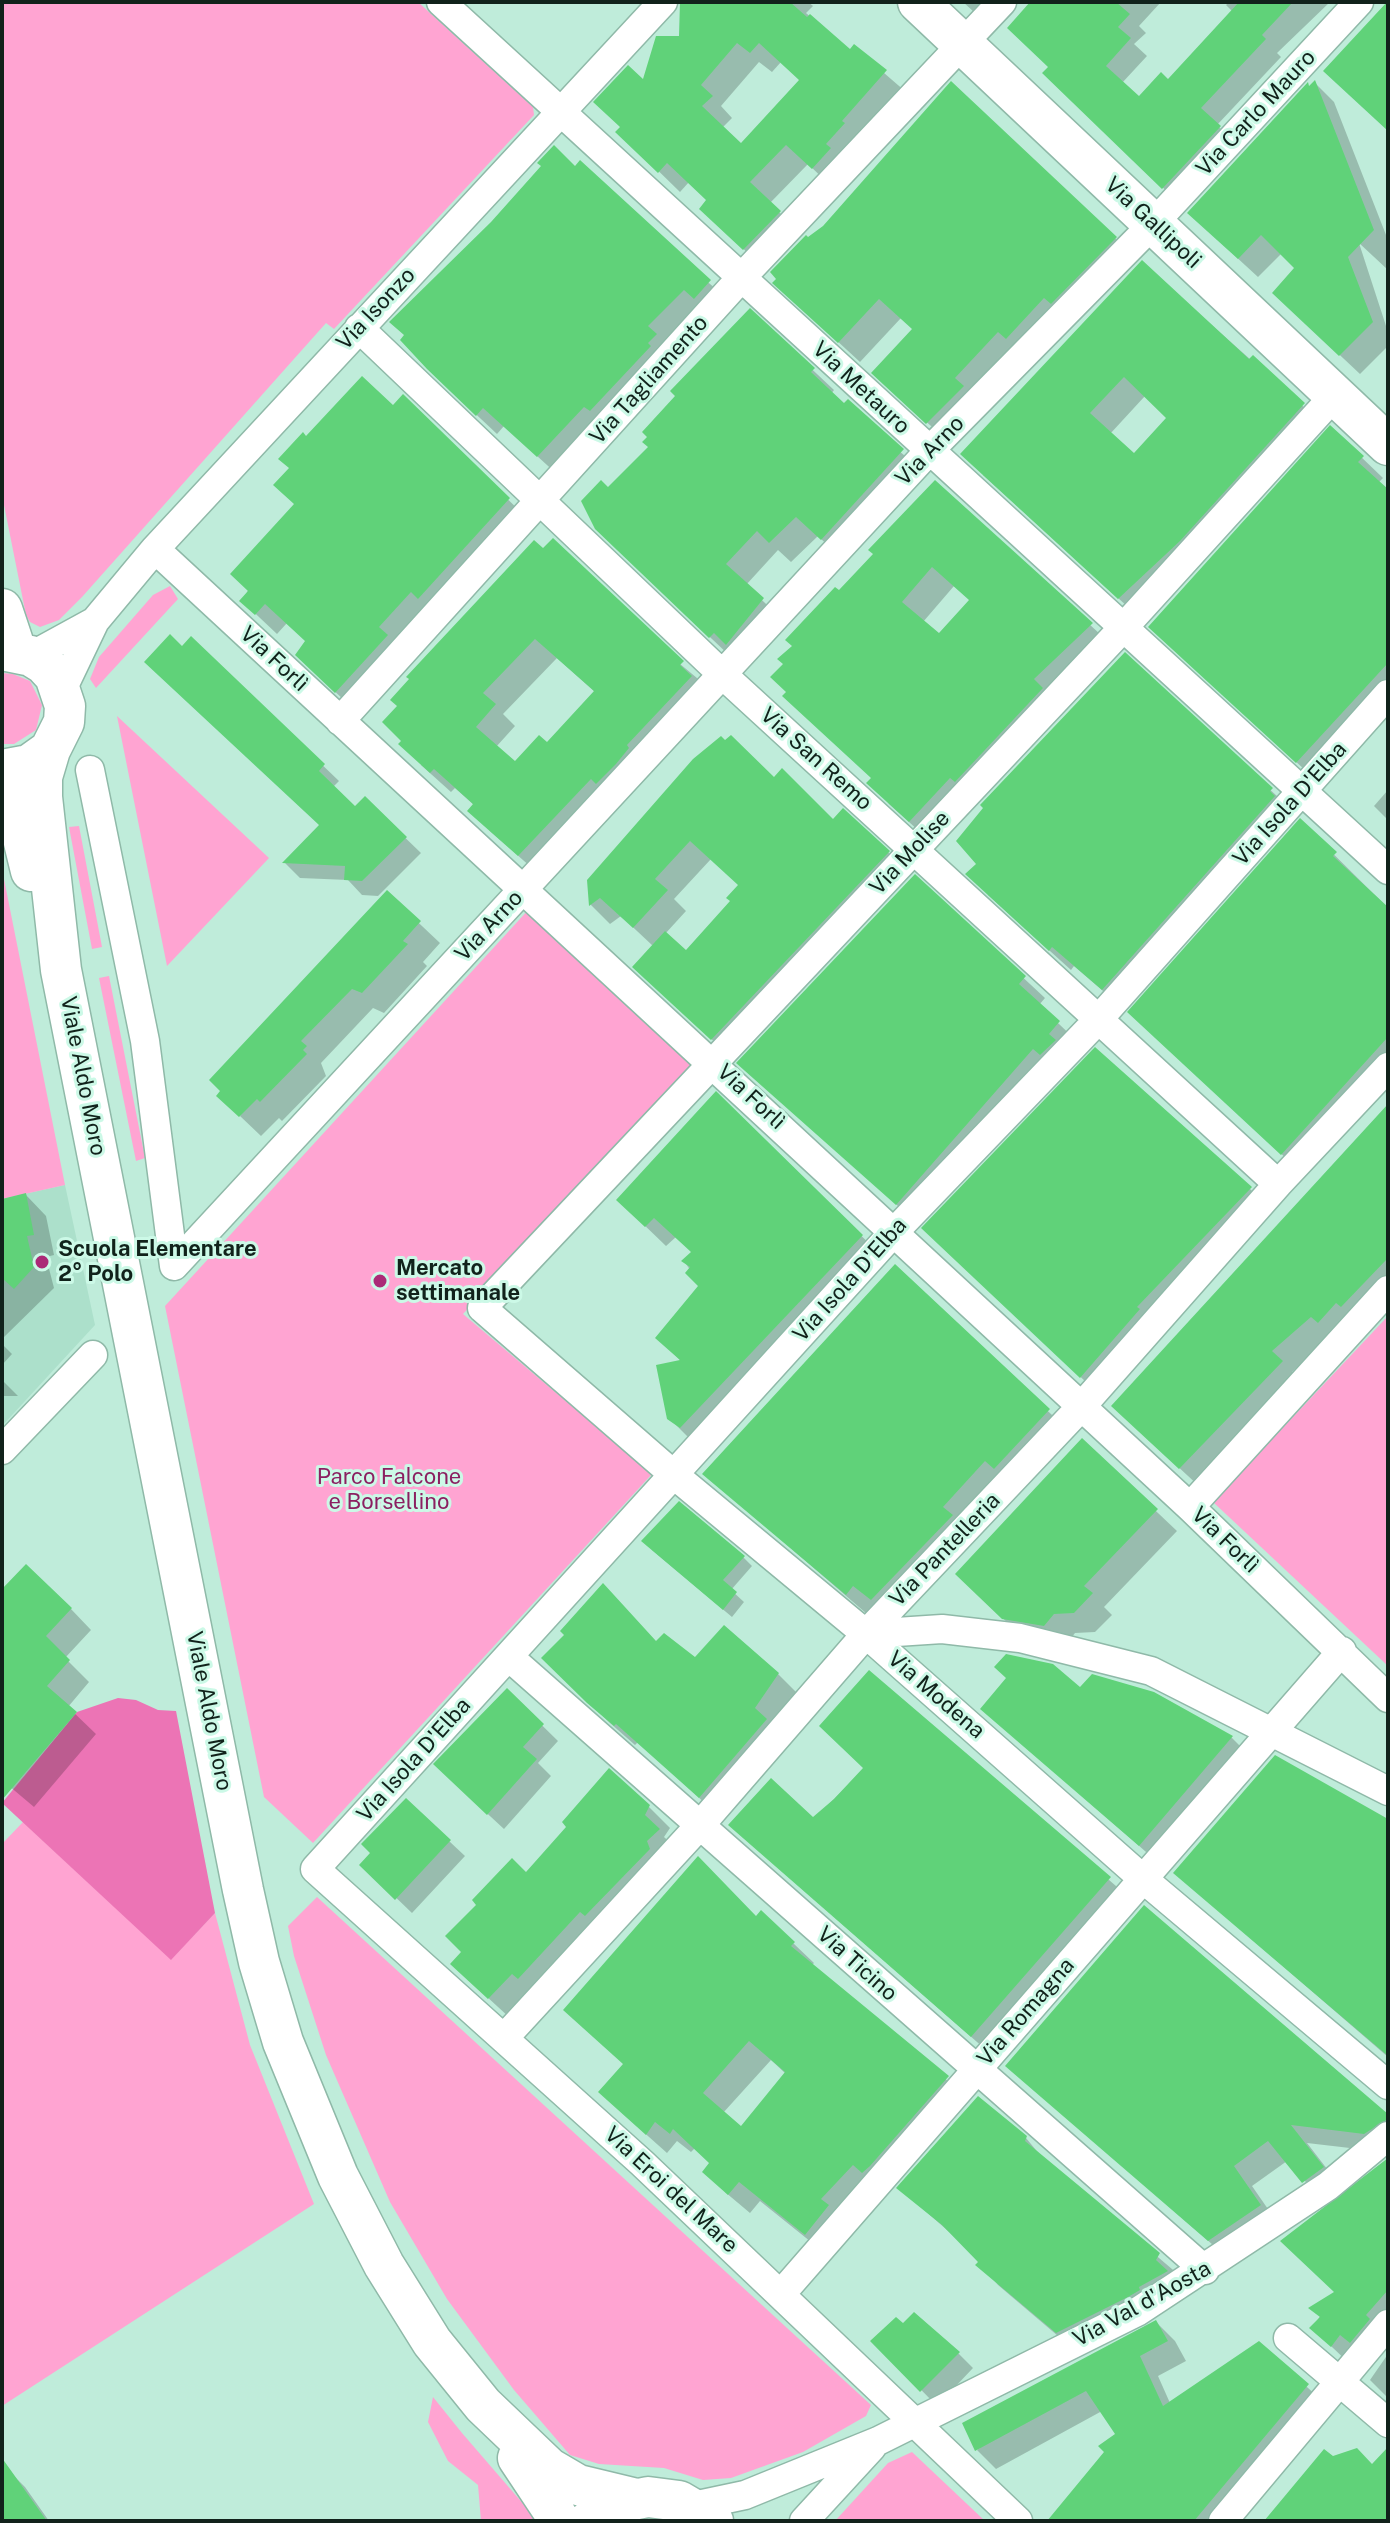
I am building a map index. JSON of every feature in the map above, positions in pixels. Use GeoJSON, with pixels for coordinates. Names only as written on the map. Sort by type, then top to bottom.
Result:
{"type":"FeatureCollection","features":[{"type":"Feature","properties":{"kind":"main road","name":"Via Gallipoli"},"geometry":{"type":"LineString","coordinates":[[918,2],[1388,445]]}},
{"type":"Feature","properties":{"kind":"main road"},"geometry":{"type":"LineString","coordinates":[[2,609],[16,652],[55,676],[62,690]]}},
{"type":"Feature","properties":{"kind":"main road","name":"Viale Aldo Moro"},"geometry":{"type":"LineString","coordinates":[[61,970],[42,777],[50,750],[64,722],[62,690]]}},
{"type":"Feature","properties":{"kind":"main road"},"geometry":{"type":"LineString","coordinates":[[2,770],[29,765],[50,750]]}},
{"type":"Feature","properties":{"kind":"main road","name":"Viale Aldo Moro"},"geometry":{"type":"LineString","coordinates":[[2,791],[20,826],[61,970],[243,1890],[269,1998],[307,2107],[368,2236],[412,2314],[483,2405],[560,2521]]}},
{"type":"Feature","properties":{"kind":"main road","name":"Viale Aldo Moro"},"geometry":{"type":"LineString","coordinates":[[483,2405],[532,2455],[563,2478],[632,2498],[663,2497],[703,2514]]}},
{"type":"Feature","properties":{"kind":"main road","name":"Viale Aldo Moro"},"geometry":{"type":"LineString","coordinates":[[589,2521],[604,2510],[632,2498]]}},
{"type":"Feature","properties":{"kind":"street","name":"Via Metauro"},"geometry":{"type":"LineString","coordinates":[[441,2],[1388,870]]}},
{"type":"Feature","properties":{"kind":"street","name":"Via Isonzo"},"geometry":{"type":"LineString","coordinates":[[95,621],[155,549],[663,2]]}},
{"type":"Feature","properties":{"kind":"street","name":"Via Tagliamento"},"geometry":{"type":"LineString","coordinates":[[340,721],[741,278],[1002,2]]}},
{"type":"Feature","properties":{"kind":"street","name":"Via Carlo Mauro"},"geometry":{"type":"LineString","coordinates":[[1154,223],[1359,2]]}},
{"type":"Feature","properties":{"kind":"street","name":"Via Arno"},"geometry":{"type":"LineString","coordinates":[[90,770],[145,1041],[174,1266],[929,451],[1154,223]]}},
{"type":"Feature","properties":{"kind":"street","name":"Via San Remo"},"geometry":{"type":"LineString","coordinates":[[359,328],[723,675],[1278,1184]]}},
{"type":"Feature","properties":{"kind":"street","name":"Via Molise"},"geometry":{"type":"LineString","coordinates":[[482,1308],[1123,628],[1335,395]]}},
{"type":"Feature","properties":{"kind":"street","name":"Via Forlì"},"geometry":{"type":"LineString","coordinates":[[155,549],[715,1063],[1190,1507],[1388,1698]]}},
{"type":"Feature","properties":{"kind":"street"},"geometry":{"type":"LineString","coordinates":[[16,652],[95,621]]}},
{"type":"Feature","properties":{"kind":"street"},"geometry":{"type":"LineString","coordinates":[[62,690],[95,621]]}},
{"type":"Feature","properties":{"kind":"street","name":"Via Isola D'Elba"},"geometry":{"type":"LineString","coordinates":[[315,1869],[894,1232],[1097,1021],[1388,694]]}},
{"type":"Feature","properties":{"kind":"street","name":"Via Pantelleria"},"geometry":{"type":"LineString","coordinates":[[505,2037],[702,1823],[866,1634],[1081,1407],[1278,1184],[1388,1067]]}},
{"type":"Feature","properties":{"kind":"street"},"geometry":{"type":"LineString","coordinates":[[1190,1507],[1388,1290]]}},
{"type":"Feature","properties":{"kind":"street","name":"Via Modena"},"geometry":{"type":"LineString","coordinates":[[482,1308],[673,1474],[866,1634],[1142,1878],[1388,2085]]}},
{"type":"Feature","properties":{"kind":"street"},"geometry":{"type":"LineString","coordinates":[[2,1450],[93,1355]]}},
{"type":"Feature","properties":{"kind":"street"},"geometry":{"type":"LineString","coordinates":[[866,1634],[942,1629],[1020,1638],[1151,1671],[1388,1791]]}},
{"type":"Feature","properties":{"kind":"street","name":"Via Romagna"},"geometry":{"type":"LineString","coordinates":[[781,2294],[1342,1651]]}},
{"type":"Feature","properties":{"kind":"street","name":"Via Ticino"},"geometry":{"type":"LineString","coordinates":[[509,1657],[702,1823],[975,2071],[1205,2270]]}},
{"type":"Feature","properties":{"kind":"street","name":"Via Eroi del Mare"},"geometry":{"type":"LineString","coordinates":[[315,1869],[505,2037],[781,2294],[1018,2521]]}},
{"type":"Feature","properties":{"kind":"street","name":"Via Val d'Aosta"},"geometry":{"type":"LineString","coordinates":[[703,2514],[878,2441],[1137,2312],[1328,2186],[1388,2136]]}},
{"type":"Feature","properties":{"kind":"street"},"geometry":{"type":"LineString","coordinates":[[1223,2521],[1388,2324]]}},
{"type":"Feature","properties":{"kind":"street"},"geometry":{"type":"LineString","coordinates":[[1288,2338],[1388,2423]]}},
{"type":"Feature","properties":{"kind":"street","name":"Via Val d'Aosta"},"geometry":{"type":"LineString","coordinates":[[804,2521],[878,2441]]}},
{"type":"Feature","properties":{"kind":"shaded area","name":"Scuola Elementare 2° Polo"},"geometry":{"type":"Polygon","coordinates":[[[65,1185],[95,1325],[2,1426],[2,1199],[65,1185]]]}},
{"type":"Feature","properties":{"kind":"shaded area"},"geometry":{"type":"Polygon","coordinates":[[[118,1698],[136,1700],[158,1710],[176,1711],[215,1913],[171,1960],[2,1803],[77,1712],[118,1698]]]}},
{"type":"Feature","properties":{"kind":"green space"},"geometry":{"type":"Polygon","coordinates":[[[2,2],[418,2],[533,107],[534,115],[334,329],[326,323],[82,597],[59,620],[40,627],[30,622],[26,615],[2,495],[2,2]]]}},
{"type":"Feature","properties":{"kind":"green space"},"geometry":{"type":"Polygon","coordinates":[[[170,586],[178,599],[96,688],[90,679],[99,657],[153,595],[170,586]]]}},
{"type":"Feature","properties":{"kind":"green space"},"geometry":{"type":"Polygon","coordinates":[[[2,673],[30,681],[42,705],[36,730],[14,744],[2,744],[2,673]]]}},
{"type":"Feature","properties":{"kind":"green space"},"geometry":{"type":"Polygon","coordinates":[[[117,716],[269,858],[167,966],[117,716]]]}},
{"type":"Feature","properties":{"kind":"green space"},"geometry":{"type":"Polygon","coordinates":[[[79,826],[102,947],[92,949],[69,827],[79,826]]]}},
{"type":"Feature","properties":{"kind":"green space"},"geometry":{"type":"Polygon","coordinates":[[[2,869],[65,1185],[2,1199],[2,869]]]}},
{"type":"Feature","properties":{"kind":"green space","name":"Parco Falcone e Borsellino"},"geometry":{"type":"Polygon","coordinates":[[[530,908],[698,1062],[463,1314],[652,1474],[313,1843],[264,1797],[165,1306],[530,908]]]}},
{"type":"Feature","properties":{"kind":"green space"},"geometry":{"type":"Polygon","coordinates":[[[109,976],[145,1158],[136,1161],[99,978],[109,976]]]}},
{"type":"Feature","properties":{"kind":"green space"},"geometry":{"type":"Polygon","coordinates":[[[1388,1316],[1388,1666],[1213,1502],[1388,1316]]]}},
{"type":"Feature","properties":{"kind":"green space"},"geometry":{"type":"Polygon","coordinates":[[[23,1822],[171,1959],[215,1913],[250,2045],[314,2204],[2,2406],[2,1844],[23,1822]]]}},
{"type":"Feature","properties":{"kind":"green space"},"geometry":{"type":"Polygon","coordinates":[[[317,1897],[871,2405],[866,2416],[803,2452],[731,2478],[703,2480],[664,2468],[599,2464],[570,2455],[514,2390],[447,2299],[390,2202],[326,2055],[294,1956],[288,1926],[317,1897]]]}},
{"type":"Feature","properties":{"kind":"green space"},"geometry":{"type":"Polygon","coordinates":[[[433,2397],[538,2521],[481,2521],[478,2485],[448,2461],[428,2422],[433,2397]]]}},
{"type":"Feature","properties":{"kind":"green space"},"geometry":{"type":"Polygon","coordinates":[[[912,2452],[985,2521],[835,2521],[888,2463],[912,2452]]]}},
{"type":"Feature","properties":{"kind":"building"},"geometry":{"type":"Polygon","coordinates":[[[680,2],[790,2],[807,17],[810,14],[850,49],[854,44],[887,70],[842,121],[845,123],[826,144],[831,148],[812,169],[786,145],[750,182],[781,211],[743,250],[699,209],[706,200],[667,163],[658,173],[615,132],[620,127],[593,102],[628,65],[643,79],[656,36],[679,36],[680,2]],[[737,43],[701,85],[713,96],[702,106],[741,143],[799,80],[759,43],[750,53],[737,43]]]}},
{"type":"Feature","properties":{"kind":"building"},"geometry":{"type":"Polygon","coordinates":[[[1030,2],[1116,2],[1130,14],[1118,27],[1131,38],[1106,66],[1139,96],[1161,72],[1168,79],[1239,2],[1293,2],[1262,35],[1266,39],[1201,108],[1221,126],[1162,189],[1042,73],[1048,67],[1007,28],[1030,2]]]}},
{"type":"Feature","properties":{"kind":"building"},"geometry":{"type":"Polygon","coordinates":[[[1388,2],[1388,131],[1323,71],[1388,2]]]}},
{"type":"Feature","properties":{"kind":"building"},"geometry":{"type":"Polygon","coordinates":[[[1315,80],[1374,230],[1348,257],[1373,322],[1339,356],[1272,293],[1294,268],[1261,235],[1238,259],[1187,213],[1308,82],[1309,86],[1315,80]]]}},
{"type":"Feature","properties":{"kind":"building"},"geometry":{"type":"Polygon","coordinates":[[[951,81],[1117,237],[1051,304],[1044,298],[1006,339],[998,332],[955,378],[964,386],[926,424],[871,373],[912,329],[879,299],[838,343],[772,283],[776,279],[770,272],[806,235],[808,237],[823,226],[951,81]]]}},
{"type":"Feature","properties":{"kind":"building"},"geometry":{"type":"Polygon","coordinates":[[[554,145],[575,166],[580,160],[711,280],[694,299],[684,290],[648,326],[657,334],[648,343],[651,346],[590,411],[584,407],[537,457],[483,408],[476,416],[400,340],[404,335],[389,322],[491,222],[541,166],[537,163],[554,145]]]}},
{"type":"Feature","properties":{"kind":"building"},"geometry":{"type":"Polygon","coordinates":[[[1142,260],[1249,359],[1253,355],[1305,403],[1180,541],[1118,599],[960,454],[1142,260]],[[1124,377],[1090,413],[1134,453],[1166,418],[1124,377]]]}},
{"type":"Feature","properties":{"kind":"building"},"geometry":{"type":"Polygon","coordinates":[[[750,308],[815,368],[811,372],[844,403],[848,399],[904,449],[821,540],[796,517],[769,543],[757,531],[726,564],[764,598],[726,645],[714,633],[709,638],[595,529],[581,501],[601,480],[608,487],[648,447],[642,442],[647,437],[642,432],[675,396],[670,391],[750,308]]]}},
{"type":"Feature","properties":{"kind":"building"},"geometry":{"type":"Polygon","coordinates":[[[362,376],[393,405],[403,394],[510,498],[418,599],[411,592],[379,627],[388,635],[335,693],[295,655],[305,641],[265,604],[255,615],[239,601],[248,591],[230,574],[294,504],[273,485],[289,468],[278,459],[303,432],[306,436],[362,376]]]}},
{"type":"Feature","properties":{"kind":"building"},"geometry":{"type":"Polygon","coordinates":[[[1330,425],[1364,456],[1358,462],[1388,489],[1388,663],[1296,763],[1148,627],[1330,425]]]}},
{"type":"Feature","properties":{"kind":"building"},"geometry":{"type":"Polygon","coordinates":[[[935,480],[1093,623],[1034,679],[1043,688],[955,782],[950,778],[909,822],[866,783],[871,778],[782,696],[786,692],[770,677],[783,664],[777,659],[792,646],[785,640],[835,587],[839,590],[873,554],[868,550],[935,480]],[[932,567],[902,602],[939,633],[969,600],[932,567]]]}},
{"type":"Feature","properties":{"kind":"building"},"geometry":{"type":"Polygon","coordinates":[[[553,538],[684,661],[680,665],[692,676],[627,745],[629,748],[616,764],[596,784],[591,779],[518,856],[467,811],[473,804],[434,769],[430,773],[398,744],[401,741],[382,722],[397,706],[390,700],[409,679],[406,677],[534,540],[543,548],[553,538]],[[535,639],[483,693],[496,704],[476,727],[515,761],[539,735],[547,742],[594,691],[535,639]]]}},
{"type":"Feature","properties":{"kind":"building"},"geometry":{"type":"Polygon","coordinates":[[[170,634],[182,646],[191,636],[325,764],[319,771],[355,806],[365,796],[407,837],[362,881],[344,880],[345,866],[282,863],[319,825],[144,662],[170,634]]]}},
{"type":"Feature","properties":{"kind":"building"},"geometry":{"type":"Polygon","coordinates":[[[1125,652],[1273,788],[1270,791],[1275,796],[1102,990],[1052,947],[1049,951],[965,874],[976,864],[956,841],[983,808],[980,805],[1125,652]]]}},
{"type":"Feature","properties":{"kind":"building"},"geometry":{"type":"Polygon","coordinates":[[[731,735],[774,777],[782,768],[833,819],[843,808],[890,851],[711,1040],[632,967],[665,931],[686,950],[730,901],[726,898],[738,885],[690,841],[655,879],[668,890],[633,928],[600,898],[589,906],[587,880],[693,759],[721,736],[725,740],[731,735]]]}},
{"type":"Feature","properties":{"kind":"building"},"geometry":{"type":"Polygon","coordinates":[[[1300,818],[1337,852],[1333,856],[1388,907],[1388,1037],[1281,1155],[1127,1012],[1300,818]]]}},
{"type":"Feature","properties":{"kind":"building"},"geometry":{"type":"Polygon","coordinates":[[[915,874],[1026,976],[1019,984],[1060,1021],[1049,1034],[1056,1040],[1040,1055],[1033,1049],[896,1205],[736,1063],[915,874]]]}},
{"type":"Feature","properties":{"kind":"building"},"geometry":{"type":"Polygon","coordinates":[[[387,890],[421,921],[403,941],[408,944],[362,993],[352,989],[301,1041],[307,1046],[303,1050],[307,1054],[260,1102],[257,1099],[239,1117],[216,1096],[220,1091],[209,1080],[387,890]]]}},
{"type":"Feature","properties":{"kind":"building"},"geometry":{"type":"Polygon","coordinates":[[[1095,1047],[1252,1187],[1137,1307],[1140,1309],[1080,1378],[921,1228],[1095,1047]]]}},
{"type":"Feature","properties":{"kind":"building"},"geometry":{"type":"Polygon","coordinates":[[[716,1091],[863,1235],[680,1428],[667,1419],[656,1365],[680,1360],[655,1338],[698,1286],[685,1273],[690,1267],[681,1261],[691,1252],[654,1218],[645,1227],[616,1200],[716,1091]]]}},
{"type":"Feature","properties":{"kind":"building"},"geometry":{"type":"Polygon","coordinates":[[[1388,1104],[1388,1258],[1341,1307],[1336,1303],[1318,1323],[1311,1317],[1272,1351],[1283,1361],[1179,1469],[1111,1406],[1388,1104]]]}},
{"type":"Feature","properties":{"kind":"building"},"geometry":{"type":"Polygon","coordinates":[[[26,1193],[34,1235],[27,1236],[34,1267],[14,1289],[2,1278],[2,1199],[26,1193]]]}},
{"type":"Feature","properties":{"kind":"building"},"geometry":{"type":"Polygon","coordinates":[[[895,1264],[1050,1409],[994,1469],[985,1461],[943,1507],[953,1515],[871,1600],[853,1586],[846,1595],[702,1474],[895,1264]]]}},
{"type":"Feature","properties":{"kind":"building"},"geometry":{"type":"Polygon","coordinates":[[[1082,1438],[1158,1509],[1084,1586],[1093,1593],[1074,1613],[1054,1614],[1044,1626],[1002,1619],[955,1574],[1082,1438]]]}},
{"type":"Feature","properties":{"kind":"building"},"geometry":{"type":"Polygon","coordinates":[[[679,1501],[745,1556],[723,1580],[737,1592],[723,1610],[641,1541],[679,1501]]]}},
{"type":"Feature","properties":{"kind":"building"},"geometry":{"type":"Polygon","coordinates":[[[26,1564],[72,1608],[46,1636],[70,1660],[47,1686],[77,1712],[2,1800],[2,1589],[26,1564]]]}},
{"type":"Feature","properties":{"kind":"building"},"geometry":{"type":"Polygon","coordinates":[[[603,1583],[656,1641],[664,1633],[695,1657],[724,1625],[779,1673],[755,1708],[767,1719],[699,1798],[616,1724],[614,1726],[587,1703],[541,1658],[564,1635],[560,1631],[603,1583]]]}},
{"type":"Feature","properties":{"kind":"building"},"geometry":{"type":"Polygon","coordinates":[[[1006,1654],[1053,1664],[1080,1687],[1092,1674],[1154,1692],[1233,1736],[1139,1846],[980,1709],[1006,1678],[994,1667],[1006,1654]]]}},
{"type":"Feature","properties":{"kind":"building"},"geometry":{"type":"Polygon","coordinates":[[[869,1670],[1111,1877],[971,2037],[728,1825],[771,1778],[813,1817],[863,1768],[819,1726],[869,1670]]]}},
{"type":"Feature","properties":{"kind":"building"},"geometry":{"type":"Polygon","coordinates":[[[507,1688],[544,1724],[523,1747],[537,1759],[487,1815],[433,1764],[507,1688]]]}},
{"type":"Feature","properties":{"kind":"building"},"geometry":{"type":"Polygon","coordinates":[[[1275,1755],[1388,1819],[1388,2056],[1173,1873],[1275,1755]]]}},
{"type":"Feature","properties":{"kind":"building"},"geometry":{"type":"Polygon","coordinates":[[[609,1768],[650,1805],[645,1815],[660,1829],[647,1841],[650,1849],[585,1916],[580,1912],[518,1979],[512,1974],[488,1999],[450,1964],[461,1952],[445,1936],[476,1905],[472,1900],[512,1858],[526,1872],[566,1827],[562,1822],[609,1768]]]}},
{"type":"Feature","properties":{"kind":"building"},"geometry":{"type":"Polygon","coordinates":[[[406,1798],[451,1840],[395,1900],[359,1865],[370,1853],[361,1844],[406,1798]]]}},
{"type":"Feature","properties":{"kind":"building"},"geometry":{"type":"Polygon","coordinates":[[[698,1856],[756,1916],[761,1910],[795,1942],[791,1946],[949,2076],[870,2166],[862,2173],[853,2165],[821,2199],[829,2205],[805,2235],[739,2182],[728,2195],[702,2172],[709,2163],[673,2129],[670,2134],[655,2122],[646,2135],[598,2092],[623,2064],[563,2010],[698,1856]],[[749,2041],[703,2093],[741,2126],[785,2072],[749,2041]]]}},
{"type":"Feature","properties":{"kind":"building"},"geometry":{"type":"Polygon","coordinates":[[[1144,1905],[1388,2114],[1388,2119],[1364,2134],[1291,2125],[1324,2167],[1302,2183],[1268,2141],[1234,2166],[1261,2205],[1208,2241],[1005,2066],[1144,1905]]]}},
{"type":"Feature","properties":{"kind":"building"},"geometry":{"type":"Polygon","coordinates":[[[978,2096],[1027,2136],[1025,2141],[1160,2253],[1156,2260],[1168,2271],[1128,2297],[1056,2333],[975,2265],[978,2262],[942,2225],[896,2188],[978,2096]]]}},
{"type":"Feature","properties":{"kind":"building"},"geometry":{"type":"Polygon","coordinates":[[[1388,2158],[1388,2290],[1366,2315],[1370,2319],[1350,2343],[1340,2335],[1331,2347],[1309,2328],[1320,2317],[1308,2308],[1334,2292],[1280,2241],[1388,2158]]]}},
{"type":"Feature","properties":{"kind":"building"},"geometry":{"type":"Polygon","coordinates":[[[914,2312],[960,2352],[920,2392],[870,2341],[896,2317],[903,2323],[914,2312]]]}},
{"type":"Feature","properties":{"kind":"building"},"geometry":{"type":"Polygon","coordinates":[[[1156,2320],[1168,2341],[1140,2356],[1163,2406],[1259,2341],[1309,2384],[1194,2521],[1047,2521],[1104,2452],[1098,2446],[1115,2434],[1086,2391],[975,2451],[962,2423],[1156,2320]]]}},
{"type":"Feature","properties":{"kind":"building"},"geometry":{"type":"Polygon","coordinates":[[[1388,2447],[1388,2521],[1264,2521],[1324,2449],[1333,2456],[1357,2448],[1372,2464],[1388,2447]]]}},
{"type":"Feature","properties":{"kind":"building"},"geometry":{"type":"Polygon","coordinates":[[[2,2458],[47,2521],[2,2521],[2,2458]]]}},
{"type":"Feature","properties":{"kind":"place","name":"Scuola Elementare 2° Polo"},"geometry":{"type":"Point","coordinates":[42,1262]}},
{"type":"Feature","properties":{"kind":"place","name":"Mercato settimanale"},"geometry":{"type":"Point","coordinates":[380,1281]}}]}
